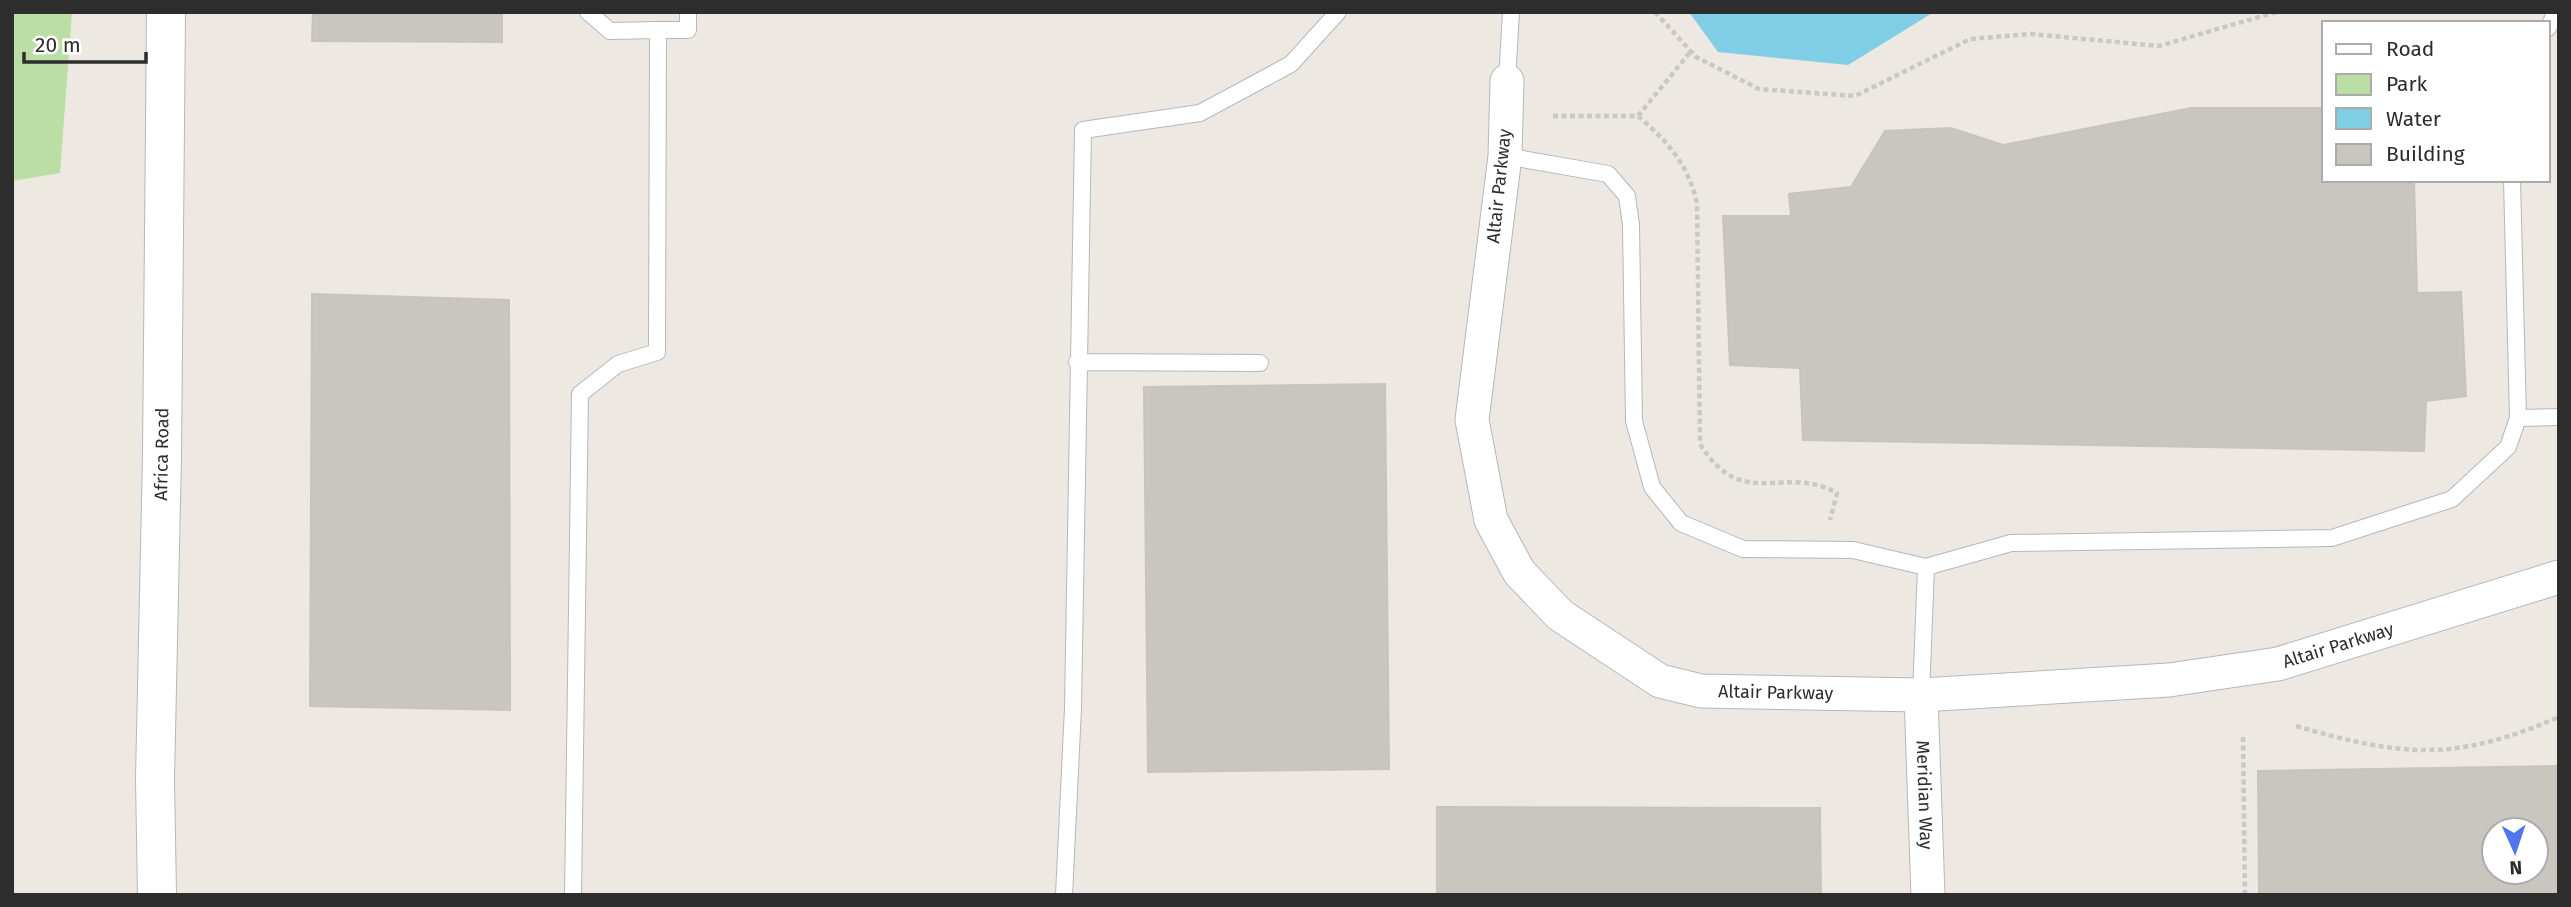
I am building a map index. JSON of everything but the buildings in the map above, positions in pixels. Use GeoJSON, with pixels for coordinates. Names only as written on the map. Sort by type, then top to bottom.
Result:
{"type":"FeatureCollection","features":[{"type":"Feature","properties":{"kind":"street","name":"Africa Road"},"geometry":{"type":"LineString","coordinates":[[157,895],[155,779],[162,455],[166,12]]}},
{"type":"Feature","properties":{"kind":"street","name":"Altair Parkway"},"geometry":{"type":"LineString","coordinates":[[1507,81],[1505,156],[1472,420],[1492,520],[1519,572],[1560,615],[1660,681],[1701,691],[1922,695],[2169,680],[2278,664],[2559,577]]}},
{"type":"Feature","properties":{"kind":"street","name":"Meridian Way"},"geometry":{"type":"LineString","coordinates":[[1922,695],[1928,895]]}},
{"type":"Feature","properties":{"kind":"lane"},"geometry":{"type":"LineString","coordinates":[[588,12],[610,31],[688,30],[688,12]]}},
{"type":"Feature","properties":{"kind":"lane"},"geometry":{"type":"LineString","coordinates":[[1064,895],[1075,653],[1077,362],[1083,130],[1200,113],[1291,64],[1338,12]]}},
{"type":"Feature","properties":{"kind":"lane"},"geometry":{"type":"LineString","coordinates":[[1507,81],[1511,12]]}},
{"type":"Feature","properties":{"kind":"lane"},"geometry":{"type":"LineString","coordinates":[[573,895],[580,394],[618,364],[657,352],[658,30]]}},
{"type":"Feature","properties":{"kind":"lane"},"geometry":{"type":"LineString","coordinates":[[1505,156],[1608,174],[1627,196],[1631,225],[1634,421],[1652,487],[1681,523],[1744,548],[1853,550],[1926,567],[2011,543],[2332,538],[2452,499],[2508,447],[2518,418],[2512,182]]}},
{"type":"Feature","properties":{"kind":"lane"},"geometry":{"type":"LineString","coordinates":[[1077,362],[1260,363]]}},
{"type":"Feature","properties":{"kind":"lane"},"geometry":{"type":"LineString","coordinates":[[2518,418],[2559,417]]}},
{"type":"Feature","properties":{"kind":"lane"},"geometry":{"type":"LineString","coordinates":[[1922,695],[1926,567]]}},
{"type":"Feature","properties":{"kind":"path"},"geometry":{"type":"LineString","coordinates":[[1655,12],[1696,57],[1759,89],[1855,96],[1970,39],[2031,34],[2159,46],[2276,12]]}},
{"type":"Feature","properties":{"kind":"path"},"geometry":{"type":"LineString","coordinates":[[1638,116],[1691,51]]}},
{"type":"Feature","properties":{"kind":"path"},"geometry":{"type":"LineString","coordinates":[[1553,116],[1638,116],[1670,145],[1692,181],[1697,203],[1700,444],[1723,474],[1741,481],[1820,483],[1837,493],[1830,520]]}},
{"type":"Feature","properties":{"kind":"path"},"geometry":{"type":"LineString","coordinates":[[2296,726],[2389,749],[2437,750],[2493,743],[2559,717]]}},
{"type":"Feature","properties":{"kind":"path"},"geometry":{"type":"LineString","coordinates":[[2243,737],[2245,895]]}},
{"type":"Feature","properties":{"kind":"green space"},"geometry":{"type":"Polygon","coordinates":[[[12,12],[72,12],[60,173],[12,181],[12,12]]]}},
{"type":"Feature","properties":{"kind":"water"},"geometry":{"type":"Polygon","coordinates":[[[1689,12],[1934,12],[1848,65],[1718,52],[1689,12]]]}}]}
